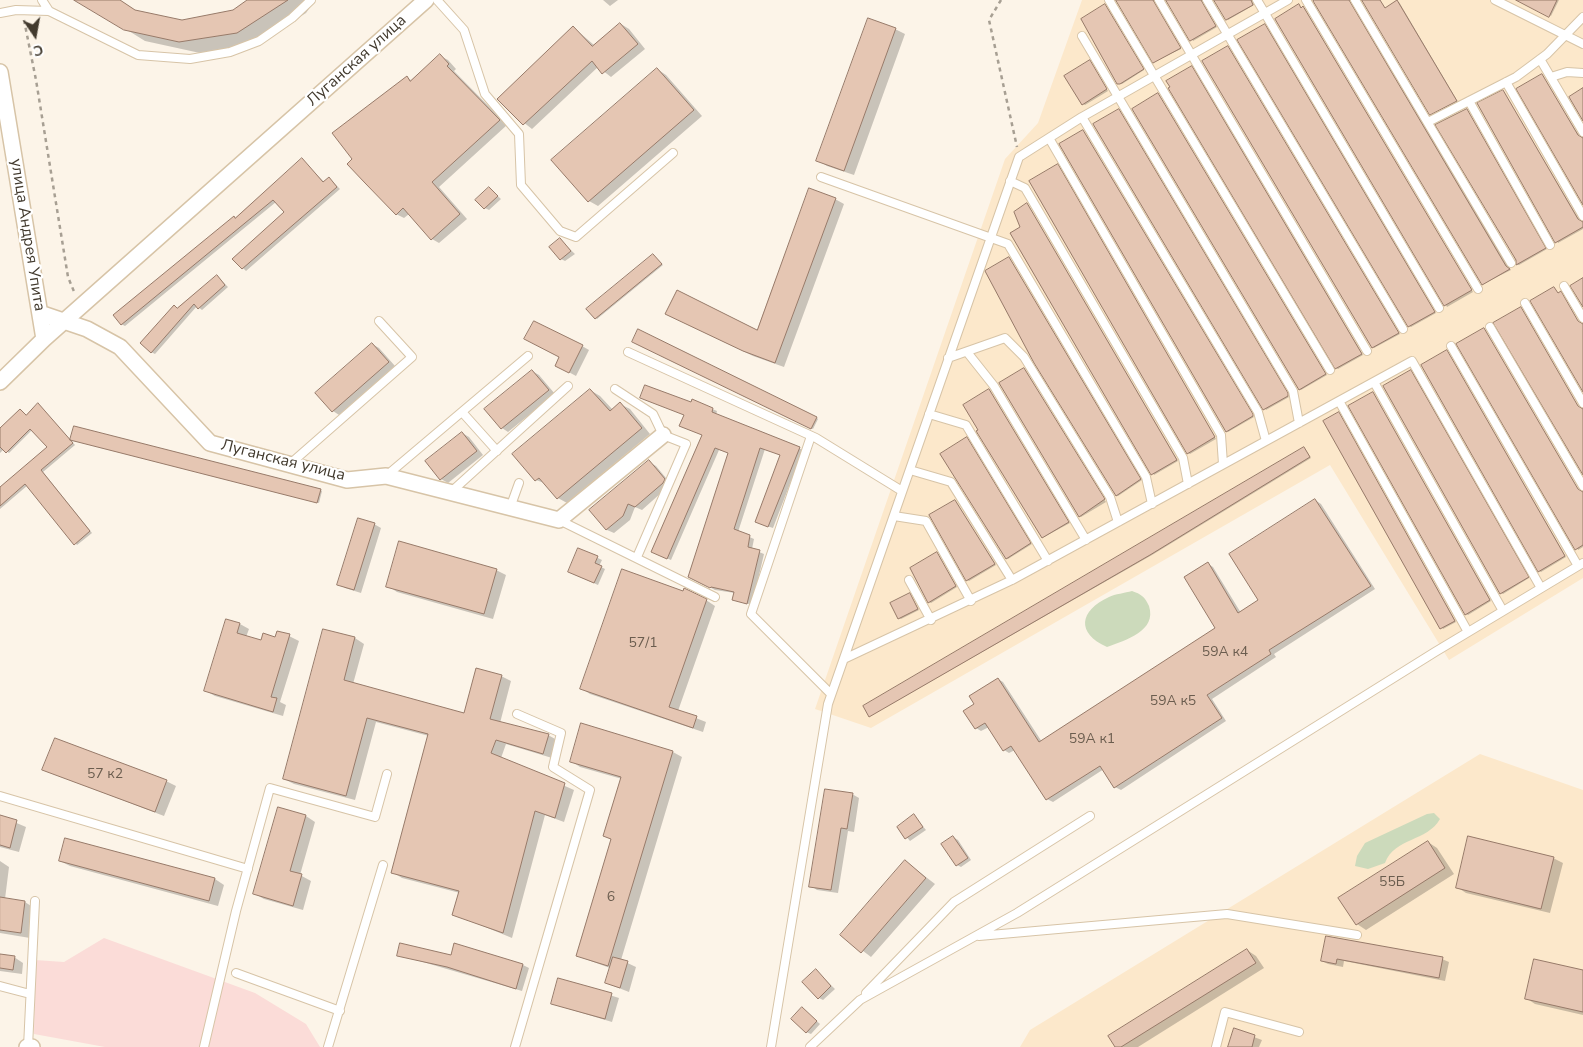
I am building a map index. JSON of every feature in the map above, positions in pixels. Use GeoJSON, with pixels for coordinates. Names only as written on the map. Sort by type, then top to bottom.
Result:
{"type":"FeatureCollection","features":[{"type":"Feature","properties":{"kind":"street","name":"Луганская улица"},"geometry":{"type":"LineString","coordinates":[[0,382],[44,339],[426,0]]}},
{"type":"Feature","properties":{"kind":"street","name":"улица Андрея Упита"},"geometry":{"type":"LineString","coordinates":[[0,72],[44,339]]}},
{"type":"Feature","properties":{"kind":"street","name":"Луганская улица"},"geometry":{"type":"LineString","coordinates":[[40,313],[106,338],[120,348],[210,443],[347,480],[386,476],[559,520]]}},
{"type":"Feature","properties":{"kind":"street"},"geometry":{"type":"LineString","coordinates":[[559,520],[663,435]]}},
{"type":"Feature","properties":{"kind":"street"},"geometry":{"type":"LineString","coordinates":[[27,1047],[32,1047]]}},
{"type":"Feature","properties":{"kind":"lane"},"geometry":{"type":"LineString","coordinates":[[42,0],[49,11]]}},
{"type":"Feature","properties":{"kind":"lane"},"geometry":{"type":"LineString","coordinates":[[0,13],[22,10],[49,11],[138,55],[190,59],[230,52],[259,41],[292,18],[311,0]]}},
{"type":"Feature","properties":{"kind":"lane"},"geometry":{"type":"LineString","coordinates":[[437,0],[464,30],[485,94],[519,134],[520,186],[560,231],[576,237],[673,152]]}},
{"type":"Feature","properties":{"kind":"lane"},"geometry":{"type":"LineString","coordinates":[[1109,0],[1330,370]]}},
{"type":"Feature","properties":{"kind":"lane"},"geometry":{"type":"LineString","coordinates":[[1159,0],[1367,351]]}},
{"type":"Feature","properties":{"kind":"lane"},"geometry":{"type":"LineString","coordinates":[[1207,0],[1403,329]]}},
{"type":"Feature","properties":{"kind":"lane"},"geometry":{"type":"LineString","coordinates":[[1257,0],[1439,308]]}},
{"type":"Feature","properties":{"kind":"lane"},"geometry":{"type":"LineString","coordinates":[[771,1047],[831,694],[1019,157],[1082,117],[1288,0]]}},
{"type":"Feature","properties":{"kind":"lane"},"geometry":{"type":"LineString","coordinates":[[1306,0],[1478,289]]}},
{"type":"Feature","properties":{"kind":"lane"},"geometry":{"type":"LineString","coordinates":[[1355,0],[1511,263]]}},
{"type":"Feature","properties":{"kind":"lane"},"geometry":{"type":"LineString","coordinates":[[1495,0],[1583,44]]}},
{"type":"Feature","properties":{"kind":"lane"},"geometry":{"type":"LineString","coordinates":[[1428,122],[1506,82],[1540,59],[1583,17]]}},
{"type":"Feature","properties":{"kind":"lane"},"geometry":{"type":"LineString","coordinates":[[1082,36],[1293,391],[1299,423]]}},
{"type":"Feature","properties":{"kind":"lane"},"geometry":{"type":"LineString","coordinates":[[1540,59],[1583,132]]}},
{"type":"Feature","properties":{"kind":"lane"},"geometry":{"type":"LineString","coordinates":[[1551,78],[1567,72],[1583,73]]}},
{"type":"Feature","properties":{"kind":"lane"},"geometry":{"type":"LineString","coordinates":[[1506,82],[1583,216]]}},
{"type":"Feature","properties":{"kind":"lane"},"geometry":{"type":"LineString","coordinates":[[1469,101],[1550,245]]}},
{"type":"Feature","properties":{"kind":"lane"},"geometry":{"type":"LineString","coordinates":[[1082,117],[1258,412],[1266,441]]}},
{"type":"Feature","properties":{"kind":"lane"},"geometry":{"type":"LineString","coordinates":[[1049,138],[1221,435],[1223,464]]}},
{"type":"Feature","properties":{"kind":"lane"},"geometry":{"type":"LineString","coordinates":[[822,177],[991,236],[1008,244],[1146,477],[1152,504]]}},
{"type":"Feature","properties":{"kind":"lane"},"geometry":{"type":"LineString","coordinates":[[1010,181],[1025,188],[1183,458],[1188,484]]}},
{"type":"Feature","properties":{"kind":"lane"},"geometry":{"type":"LineString","coordinates":[[1564,286],[1583,318]]}},
{"type":"Feature","properties":{"kind":"lane"},"geometry":{"type":"LineString","coordinates":[[1525,302],[1583,403]]}},
{"type":"Feature","properties":{"kind":"lane"},"geometry":{"type":"LineString","coordinates":[[290,464],[412,357],[379,321]]}},
{"type":"Feature","properties":{"kind":"lane"},"geometry":{"type":"LineString","coordinates":[[1490,327],[1583,486]]}},
{"type":"Feature","properties":{"kind":"lane"},"geometry":{"type":"LineString","coordinates":[[948,358],[1005,338],[1024,357],[1110,497],[1118,522]]}},
{"type":"Feature","properties":{"kind":"lane"},"geometry":{"type":"LineString","coordinates":[[860,1000],[1017,914],[1468,632],[1581,564],[1452,346]]}},
{"type":"Feature","properties":{"kind":"lane"},"geometry":{"type":"LineString","coordinates":[[628,352],[811,436],[902,491]]}},
{"type":"Feature","properties":{"kind":"lane"},"geometry":{"type":"LineString","coordinates":[[967,352],[994,386],[1086,540]]}},
{"type":"Feature","properties":{"kind":"lane"},"geometry":{"type":"LineString","coordinates":[[386,476],[528,356]]}},
{"type":"Feature","properties":{"kind":"lane"},"geometry":{"type":"LineString","coordinates":[[844,659],[1012,580],[1412,361],[1541,588]]}},
{"type":"Feature","properties":{"kind":"lane"},"geometry":{"type":"LineString","coordinates":[[1374,382],[1503,611]]}},
{"type":"Feature","properties":{"kind":"lane"},"geometry":{"type":"LineString","coordinates":[[450,493],[568,386]]}},
{"type":"Feature","properties":{"kind":"lane"},"geometry":{"type":"LineString","coordinates":[[615,389],[653,414],[663,435],[686,444],[637,557]]}},
{"type":"Feature","properties":{"kind":"lane"},"geometry":{"type":"LineString","coordinates":[[1339,401],[1468,632]]}},
{"type":"Feature","properties":{"kind":"lane"},"geometry":{"type":"LineString","coordinates":[[462,412],[496,451]]}},
{"type":"Feature","properties":{"kind":"lane"},"geometry":{"type":"LineString","coordinates":[[929,414],[966,425],[1048,561]]}},
{"type":"Feature","properties":{"kind":"lane"},"geometry":{"type":"LineString","coordinates":[[811,436],[751,614],[831,694]]}},
{"type":"Feature","properties":{"kind":"lane"},"geometry":{"type":"LineString","coordinates":[[910,470],[951,482],[1012,580]]}},
{"type":"Feature","properties":{"kind":"lane"},"geometry":{"type":"LineString","coordinates":[[510,508],[520,482]]}},
{"type":"Feature","properties":{"kind":"lane"},"geometry":{"type":"LineString","coordinates":[[894,516],[926,521],[970,601]]}},
{"type":"Feature","properties":{"kind":"lane"},"geometry":{"type":"LineString","coordinates":[[559,520],[637,557],[714,597]]}},
{"type":"Feature","properties":{"kind":"lane"},"geometry":{"type":"LineString","coordinates":[[908,580],[930,620]]}},
{"type":"Feature","properties":{"kind":"lane"},"geometry":{"type":"LineString","coordinates":[[515,1047],[590,790],[553,767],[561,733],[517,714]]}},
{"type":"Feature","properties":{"kind":"lane"},"geometry":{"type":"LineString","coordinates":[[204,1047],[270,788],[375,817],[387,774]]}},
{"type":"Feature","properties":{"kind":"lane"},"geometry":{"type":"LineString","coordinates":[[0,796],[248,869]]}},
{"type":"Feature","properties":{"kind":"lane"},"geometry":{"type":"LineString","coordinates":[[810,1047],[860,1000],[954,902],[1090,816]]}},
{"type":"Feature","properties":{"kind":"lane"},"geometry":{"type":"LineString","coordinates":[[328,1047],[382,866]]}},
{"type":"Feature","properties":{"kind":"lane"},"geometry":{"type":"LineString","coordinates":[[27,1047],[35,901]]}},
{"type":"Feature","properties":{"kind":"lane"},"geometry":{"type":"LineString","coordinates":[[975,936],[1228,914],[1357,935]]}},
{"type":"Feature","properties":{"kind":"lane"},"geometry":{"type":"LineString","coordinates":[[236,973],[340,1011]]}},
{"type":"Feature","properties":{"kind":"lane"},"geometry":{"type":"LineString","coordinates":[[0,986],[30,994]]}},
{"type":"Feature","properties":{"kind":"lane"},"geometry":{"type":"LineString","coordinates":[[1216,1047],[1225,1012],[1299,1032]]}},
{"type":"Feature","properties":{"kind":"path"},"geometry":{"type":"LineString","coordinates":[[1001,0],[989,20],[1019,157]]}},
{"type":"Feature","properties":{"kind":"path"},"geometry":{"type":"LineString","coordinates":[[22,10],[36,80],[68,277],[82,306]]}},
{"type":"Feature","properties":{"kind":"shaded area"},"geometry":{"type":"Polygon","coordinates":[[[1082,0],[1583,0],[1583,578],[1449,660],[1330,465],[871,728],[815,709],[1005,159],[1038,123],[1082,0]]]}},
{"type":"Feature","properties":{"kind":"shaded area"},"geometry":{"type":"Polygon","coordinates":[[[1132,591],[1138,593],[1146,600],[1150,615],[1148,622],[1144,628],[1131,638],[1107,647],[1090,635],[1086,629],[1087,615],[1099,603],[1109,597],[1132,591]]]}},
{"type":"Feature","properties":{"kind":"shaded area"},"geometry":{"type":"Polygon","coordinates":[[[1480,754],[1583,790],[1583,1047],[1020,1047],[1030,1030],[1480,754]]]}},
{"type":"Feature","properties":{"kind":"shaded area"},"geometry":{"type":"Polygon","coordinates":[[[1434,813],[1440,819],[1434,826],[1427,832],[1396,848],[1385,863],[1368,869],[1355,866],[1357,856],[1365,843],[1427,814],[1434,813]]]}},
{"type":"Feature","properties":{"kind":"shaded area"},"geometry":{"type":"Polygon","coordinates":[[[104,938],[255,993],[306,1024],[320,1047],[105,1047],[34,1034],[35,960],[64,962],[104,938]]]}},
{"type":"Feature","properties":{"kind":"building"},"geometry":{"type":"Polygon","coordinates":[[[74,0],[120,0],[135,10],[182,20],[233,10],[247,0],[288,0],[237,33],[179,42],[124,30],[74,0]]]}},
{"type":"Feature","properties":{"kind":"building"},"geometry":{"type":"Polygon","coordinates":[[[1116,0],[1153,0],[1181,48],[1153,63],[1116,0]]]}},
{"type":"Feature","properties":{"kind":"building"},"geometry":{"type":"Polygon","coordinates":[[[1166,0],[1201,0],[1216,26],[1190,41],[1166,0]]]}},
{"type":"Feature","properties":{"kind":"building"},"geometry":{"type":"Polygon","coordinates":[[[1214,0],[1251,0],[1253,5],[1226,20],[1214,0]]]}},
{"type":"Feature","properties":{"kind":"building"},"geometry":{"type":"Polygon","coordinates":[[[1349,0],[1506,266],[1510,269],[1482,285],[1313,1],[1349,0]]]}},
{"type":"Feature","properties":{"kind":"building"},"geometry":{"type":"Polygon","coordinates":[[[1362,0],[1380,0],[1385,8],[1397,0],[1457,101],[1430,115],[1362,0]]]}},
{"type":"Feature","properties":{"kind":"building"},"geometry":{"type":"Polygon","coordinates":[[[1516,0],[1557,0],[1549,17],[1516,0]]]}},
{"type":"Feature","properties":{"kind":"building"},"geometry":{"type":"Polygon","coordinates":[[[1105,4],[1144,69],[1120,84],[1117,84],[1081,19],[1105,4]]]}},
{"type":"Feature","properties":{"kind":"building"},"geometry":{"type":"Polygon","coordinates":[[[1299,4],[1301,8],[1303,6],[1472,290],[1444,306],[1275,19],[1299,4]]]}},
{"type":"Feature","properties":{"kind":"building"},"geometry":{"type":"Polygon","coordinates":[[[868,18],[896,28],[844,171],[816,161],[868,18]]]}},
{"type":"Feature","properties":{"kind":"building"},"geometry":{"type":"Polygon","coordinates":[[[620,23],[638,44],[602,74],[592,61],[523,125],[497,99],[573,26],[592,46],[620,23]]]}},
{"type":"Feature","properties":{"kind":"building"},"geometry":{"type":"Polygon","coordinates":[[[1265,24],[1435,312],[1408,327],[1237,40],[1265,24]]]}},
{"type":"Feature","properties":{"kind":"building"},"geometry":{"type":"Polygon","coordinates":[[[1228,46],[1399,333],[1372,348],[1202,61],[1228,46]]]}},
{"type":"Feature","properties":{"kind":"building"},"geometry":{"type":"Polygon","coordinates":[[[440,54],[449,64],[447,66],[500,120],[432,182],[460,214],[431,240],[403,208],[396,215],[347,164],[352,159],[332,133],[407,76],[410,81],[440,54]]]}},
{"type":"Feature","properties":{"kind":"building"},"geometry":{"type":"Polygon","coordinates":[[[1090,60],[1107,89],[1082,105],[1064,76],[1090,60]]]}},
{"type":"Feature","properties":{"kind":"building"},"geometry":{"type":"Polygon","coordinates":[[[1192,66],[1362,354],[1335,369],[1168,88],[1170,87],[1166,81],[1192,66]]]}},
{"type":"Feature","properties":{"kind":"building"},"geometry":{"type":"Polygon","coordinates":[[[657,68],[694,110],[588,202],[551,160],[657,68]]]}},
{"type":"Feature","properties":{"kind":"building"},"geometry":{"type":"Polygon","coordinates":[[[1542,74],[1578,135],[1583,138],[1583,205],[1516,89],[1542,74]]]}},
{"type":"Feature","properties":{"kind":"building"},"geometry":{"type":"Polygon","coordinates":[[[1583,88],[1583,121],[1569,97],[1583,88]]]}},
{"type":"Feature","properties":{"kind":"building"},"geometry":{"type":"Polygon","coordinates":[[[1503,90],[1578,219],[1583,222],[1583,227],[1555,243],[1477,103],[1503,90]]]}},
{"type":"Feature","properties":{"kind":"building"},"geometry":{"type":"Polygon","coordinates":[[[1158,93],[1326,374],[1299,390],[1132,109],[1158,93]]]}},
{"type":"Feature","properties":{"kind":"building"},"geometry":{"type":"Polygon","coordinates":[[[1119,109],[1288,393],[1288,396],[1263,410],[1093,124],[1119,109]]]}},
{"type":"Feature","properties":{"kind":"building"},"geometry":{"type":"Polygon","coordinates":[[[1467,109],[1546,248],[1516,265],[1516,260],[1435,125],[1467,109]]]}},
{"type":"Feature","properties":{"kind":"building"},"geometry":{"type":"Polygon","coordinates":[[[1083,130],[1253,414],[1253,416],[1226,432],[1059,144],[1083,130]]]}},
{"type":"Feature","properties":{"kind":"building"},"geometry":{"type":"Polygon","coordinates":[[[302,158],[323,182],[329,177],[337,187],[242,269],[232,259],[284,212],[273,200],[121,325],[113,315],[234,216],[235,218],[302,158]]]}},
{"type":"Feature","properties":{"kind":"building"},"geometry":{"type":"Polygon","coordinates":[[[1058,164],[1215,437],[1187,454],[1029,181],[1058,164]]]}},
{"type":"Feature","properties":{"kind":"building"},"geometry":{"type":"Polygon","coordinates":[[[489,187],[498,196],[484,209],[475,200],[489,187]]]}},
{"type":"Feature","properties":{"kind":"building"},"geometry":{"type":"Polygon","coordinates":[[[809,188],[836,198],[775,363],[743,351],[665,314],[677,290],[757,330],[809,188]]]}},
{"type":"Feature","properties":{"kind":"building"},"geometry":{"type":"Polygon","coordinates":[[[1027,203],[1177,460],[1151,475],[1010,233],[1020,227],[1014,212],[1027,203]]]}},
{"type":"Feature","properties":{"kind":"building"},"geometry":{"type":"Polygon","coordinates":[[[560,238],[571,251],[560,260],[549,247],[560,238]]]}},
{"type":"Feature","properties":{"kind":"building"},"geometry":{"type":"Polygon","coordinates":[[[653,254],[662,264],[595,319],[586,309],[653,254]]]}},
{"type":"Feature","properties":{"kind":"building"},"geometry":{"type":"Polygon","coordinates":[[[1009,257],[1141,479],[1116,496],[1034,363],[985,271],[1009,257]]]}},
{"type":"Feature","properties":{"kind":"building"},"geometry":{"type":"Polygon","coordinates":[[[217,275],[225,285],[198,309],[194,304],[151,353],[140,343],[174,305],[177,308],[217,275]]]}},
{"type":"Feature","properties":{"kind":"building"},"geometry":{"type":"Polygon","coordinates":[[[1583,278],[1583,307],[1570,286],[1583,278]]]}},
{"type":"Feature","properties":{"kind":"building"},"geometry":{"type":"Polygon","coordinates":[[[1554,287],[1558,293],[1561,291],[1578,321],[1583,324],[1583,392],[1530,301],[1554,287]]]}},
{"type":"Feature","properties":{"kind":"building"},"geometry":{"type":"Polygon","coordinates":[[[1521,307],[1578,406],[1583,409],[1583,475],[1493,323],[1521,307]]]}},
{"type":"Feature","properties":{"kind":"building"},"geometry":{"type":"Polygon","coordinates":[[[534,321],[583,345],[569,373],[555,366],[559,357],[524,339],[534,321]]]}},
{"type":"Feature","properties":{"kind":"building"},"geometry":{"type":"Polygon","coordinates":[[[1484,328],[1578,489],[1583,492],[1583,545],[1575,550],[1456,344],[1484,328]]]}},
{"type":"Feature","properties":{"kind":"building"},"geometry":{"type":"Polygon","coordinates":[[[638,329],[817,417],[811,429],[632,342],[638,329]]]}},
{"type":"Feature","properties":{"kind":"building"},"geometry":{"type":"Polygon","coordinates":[[[372,343],[389,362],[332,412],[315,393],[372,343]]]}},
{"type":"Feature","properties":{"kind":"building"},"geometry":{"type":"Polygon","coordinates":[[[1447,350],[1565,556],[1538,572],[1421,365],[1447,350]]]}},
{"type":"Feature","properties":{"kind":"building"},"geometry":{"type":"Polygon","coordinates":[[[1024,368],[1105,499],[1079,517],[999,383],[1024,368]]]}},
{"type":"Feature","properties":{"kind":"building"},"geometry":{"type":"Polygon","coordinates":[[[532,370],[549,390],[501,429],[484,409],[532,370]]]}},
{"type":"Feature","properties":{"kind":"building"},"geometry":{"type":"Polygon","coordinates":[[[1411,370],[1529,577],[1500,594],[1383,386],[1411,370]]]}},
{"type":"Feature","properties":{"kind":"building"},"geometry":{"type":"Polygon","coordinates":[[[645,385],[691,402],[692,399],[713,408],[712,412],[800,447],[768,527],[755,522],[780,455],[760,448],[734,529],[750,535],[748,547],[760,550],[747,604],[732,600],[734,592],[710,588],[688,577],[728,453],[715,448],[667,559],[651,552],[702,435],[679,426],[684,415],[640,398],[645,385]]]}},
{"type":"Feature","properties":{"kind":"building"},"geometry":{"type":"Polygon","coordinates":[[[590,389],[610,411],[620,402],[642,428],[557,499],[539,478],[535,481],[512,454],[590,389]]]}},
{"type":"Feature","properties":{"kind":"building"},"geometry":{"type":"Polygon","coordinates":[[[989,389],[1069,522],[1042,538],[976,431],[978,430],[963,405],[989,389]]]}},
{"type":"Feature","properties":{"kind":"building"},"geometry":{"type":"Polygon","coordinates":[[[1373,392],[1490,600],[1465,615],[1348,406],[1373,392]]]}},
{"type":"Feature","properties":{"kind":"building"},"geometry":{"type":"Polygon","coordinates":[[[38,403],[73,443],[41,470],[90,531],[74,545],[25,484],[0,506],[0,487],[47,447],[30,429],[6,453],[0,447],[0,428],[20,409],[26,415],[38,403]]]}},
{"type":"Feature","properties":{"kind":"building"},"geometry":{"type":"Polygon","coordinates":[[[1339,412],[1455,621],[1440,629],[1323,421],[1339,412]]]}},
{"type":"Feature","properties":{"kind":"building"},"geometry":{"type":"Polygon","coordinates":[[[74,426],[321,489],[317,503],[70,440],[74,426]]]}},
{"type":"Feature","properties":{"kind":"building"},"geometry":{"type":"Polygon","coordinates":[[[462,432],[477,451],[440,480],[425,461],[462,432]]]}},
{"type":"Feature","properties":{"kind":"building"},"geometry":{"type":"Polygon","coordinates":[[[967,437],[1031,543],[1006,559],[940,454],[967,437]]]}},
{"type":"Feature","properties":{"kind":"building"},"geometry":{"type":"Polygon","coordinates":[[[1304,447],[1310,457],[1150,555],[869,717],[863,706],[1304,447]]]}},
{"type":"Feature","properties":{"kind":"building"},"geometry":{"type":"Polygon","coordinates":[[[649,460],[665,479],[663,483],[635,507],[628,504],[623,516],[606,530],[589,510],[649,460]]]}},
{"type":"Feature","properties":{"kind":"building"},"geometry":{"type":"Polygon","coordinates":[[[1315,499],[1371,586],[1269,650],[1271,654],[1207,695],[1222,718],[1114,788],[1100,766],[1046,800],[1011,746],[1003,751],[985,723],[975,729],[963,711],[974,704],[969,696],[998,678],[1039,742],[1215,628],[1184,577],[1208,562],[1238,613],[1258,600],[1229,554],[1315,499]]]}},
{"type":"Feature","properties":{"kind":"building"},"geometry":{"type":"Polygon","coordinates":[[[955,500],[995,564],[966,581],[929,515],[955,500]]]}},
{"type":"Feature","properties":{"kind":"building"},"geometry":{"type":"Polygon","coordinates":[[[358,518],[375,523],[354,590],[337,585],[358,518]]]}},
{"type":"Feature","properties":{"kind":"building"},"geometry":{"type":"Polygon","coordinates":[[[399,541],[497,569],[484,614],[386,587],[399,541]]]}},
{"type":"Feature","properties":{"kind":"building"},"geometry":{"type":"Polygon","coordinates":[[[578,548],[598,556],[595,563],[602,566],[594,583],[568,572],[578,548]]]}},
{"type":"Feature","properties":{"kind":"building"},"geometry":{"type":"Polygon","coordinates":[[[937,552],[956,586],[928,603],[910,568],[937,552]]]}},
{"type":"Feature","properties":{"kind":"building"},"geometry":{"type":"Polygon","coordinates":[[[622,569],[683,591],[684,588],[707,599],[669,707],[697,716],[693,728],[580,689],[622,569]]]}},
{"type":"Feature","properties":{"kind":"building"},"geometry":{"type":"Polygon","coordinates":[[[910,593],[918,609],[898,619],[890,603],[910,593]]]}},
{"type":"Feature","properties":{"kind":"building"},"geometry":{"type":"Polygon","coordinates":[[[226,619],[240,623],[237,633],[261,640],[263,633],[275,637],[277,631],[290,634],[271,697],[277,698],[273,712],[204,691],[226,619]]]}},
{"type":"Feature","properties":{"kind":"building"},"geometry":{"type":"Polygon","coordinates":[[[323,629],[355,637],[344,680],[464,713],[476,668],[502,675],[490,719],[549,734],[543,754],[496,740],[491,753],[565,783],[555,818],[535,811],[503,933],[452,915],[459,891],[391,873],[428,734],[367,718],[346,796],[283,779],[323,629]]]}},
{"type":"Feature","properties":{"kind":"building"},"geometry":{"type":"Polygon","coordinates":[[[581,723],[673,751],[608,966],[576,956],[611,839],[603,836],[621,777],[570,762],[581,723]]]}},
{"type":"Feature","properties":{"kind":"building"},"geometry":{"type":"Polygon","coordinates":[[[55,738],[167,780],[155,812],[42,770],[55,738]]]}},
{"type":"Feature","properties":{"kind":"building"},"geometry":{"type":"Polygon","coordinates":[[[825,789],[853,793],[847,829],[841,828],[831,890],[809,887],[825,789]]]}},
{"type":"Feature","properties":{"kind":"building"},"geometry":{"type":"Polygon","coordinates":[[[278,807],[306,815],[290,871],[302,874],[293,906],[253,894],[278,807]]]}},
{"type":"Feature","properties":{"kind":"building"},"geometry":{"type":"Polygon","coordinates":[[[914,814],[923,827],[905,839],[897,827],[914,814]]]}},
{"type":"Feature","properties":{"kind":"building"},"geometry":{"type":"Polygon","coordinates":[[[0,815],[17,820],[10,848],[0,845],[0,815]]]}},
{"type":"Feature","properties":{"kind":"building"},"geometry":{"type":"Polygon","coordinates":[[[953,836],[968,858],[956,866],[941,844],[953,836]]]}},
{"type":"Feature","properties":{"kind":"building"},"geometry":{"type":"Polygon","coordinates":[[[1468,836],[1554,857],[1541,909],[1456,888],[1468,836]]]}},
{"type":"Feature","properties":{"kind":"building"},"geometry":{"type":"Polygon","coordinates":[[[65,838],[215,878],[209,901],[59,861],[65,838]]]}},
{"type":"Feature","properties":{"kind":"building"},"geometry":{"type":"Polygon","coordinates":[[[1428,841],[1445,868],[1356,925],[1338,898],[1428,841]]]}},
{"type":"Feature","properties":{"kind":"building"},"geometry":{"type":"Polygon","coordinates":[[[905,860],[926,878],[861,953],[840,935],[905,860]]]}},
{"type":"Feature","properties":{"kind":"building"},"geometry":{"type":"Polygon","coordinates":[[[0,897],[25,901],[21,933],[0,930],[0,897]]]}},
{"type":"Feature","properties":{"kind":"building"},"geometry":{"type":"Polygon","coordinates":[[[1326,936],[1443,957],[1439,978],[1337,959],[1336,964],[1321,961],[1326,936]]]}},
{"type":"Feature","properties":{"kind":"building"},"geometry":{"type":"Polygon","coordinates":[[[400,943],[451,955],[454,943],[523,964],[516,989],[447,967],[397,956],[400,943]]]}},
{"type":"Feature","properties":{"kind":"building"},"geometry":{"type":"Polygon","coordinates":[[[1247,949],[1256,963],[1121,1047],[1115,1047],[1108,1036],[1247,949]]]}},
{"type":"Feature","properties":{"kind":"building"},"geometry":{"type":"Polygon","coordinates":[[[0,954],[15,956],[13,970],[0,968],[0,954]]]}},
{"type":"Feature","properties":{"kind":"building"},"geometry":{"type":"Polygon","coordinates":[[[613,957],[628,961],[620,988],[605,983],[613,957]]]}},
{"type":"Feature","properties":{"kind":"building"},"geometry":{"type":"Polygon","coordinates":[[[1534,959],[1583,970],[1583,1012],[1525,999],[1534,959]]]}},
{"type":"Feature","properties":{"kind":"building"},"geometry":{"type":"Polygon","coordinates":[[[816,969],[831,986],[818,999],[802,982],[816,969]]]}},
{"type":"Feature","properties":{"kind":"building"},"geometry":{"type":"Polygon","coordinates":[[[558,978],[612,993],[605,1019],[551,1004],[558,978]]]}},
{"type":"Feature","properties":{"kind":"building"},"geometry":{"type":"Polygon","coordinates":[[[802,1007],[817,1021],[806,1033],[791,1019],[802,1007]]]}},
{"type":"Feature","properties":{"kind":"building"},"geometry":{"type":"Polygon","coordinates":[[[1234,1028],[1255,1035],[1252,1047],[1228,1047],[1234,1028]]]}}]}
